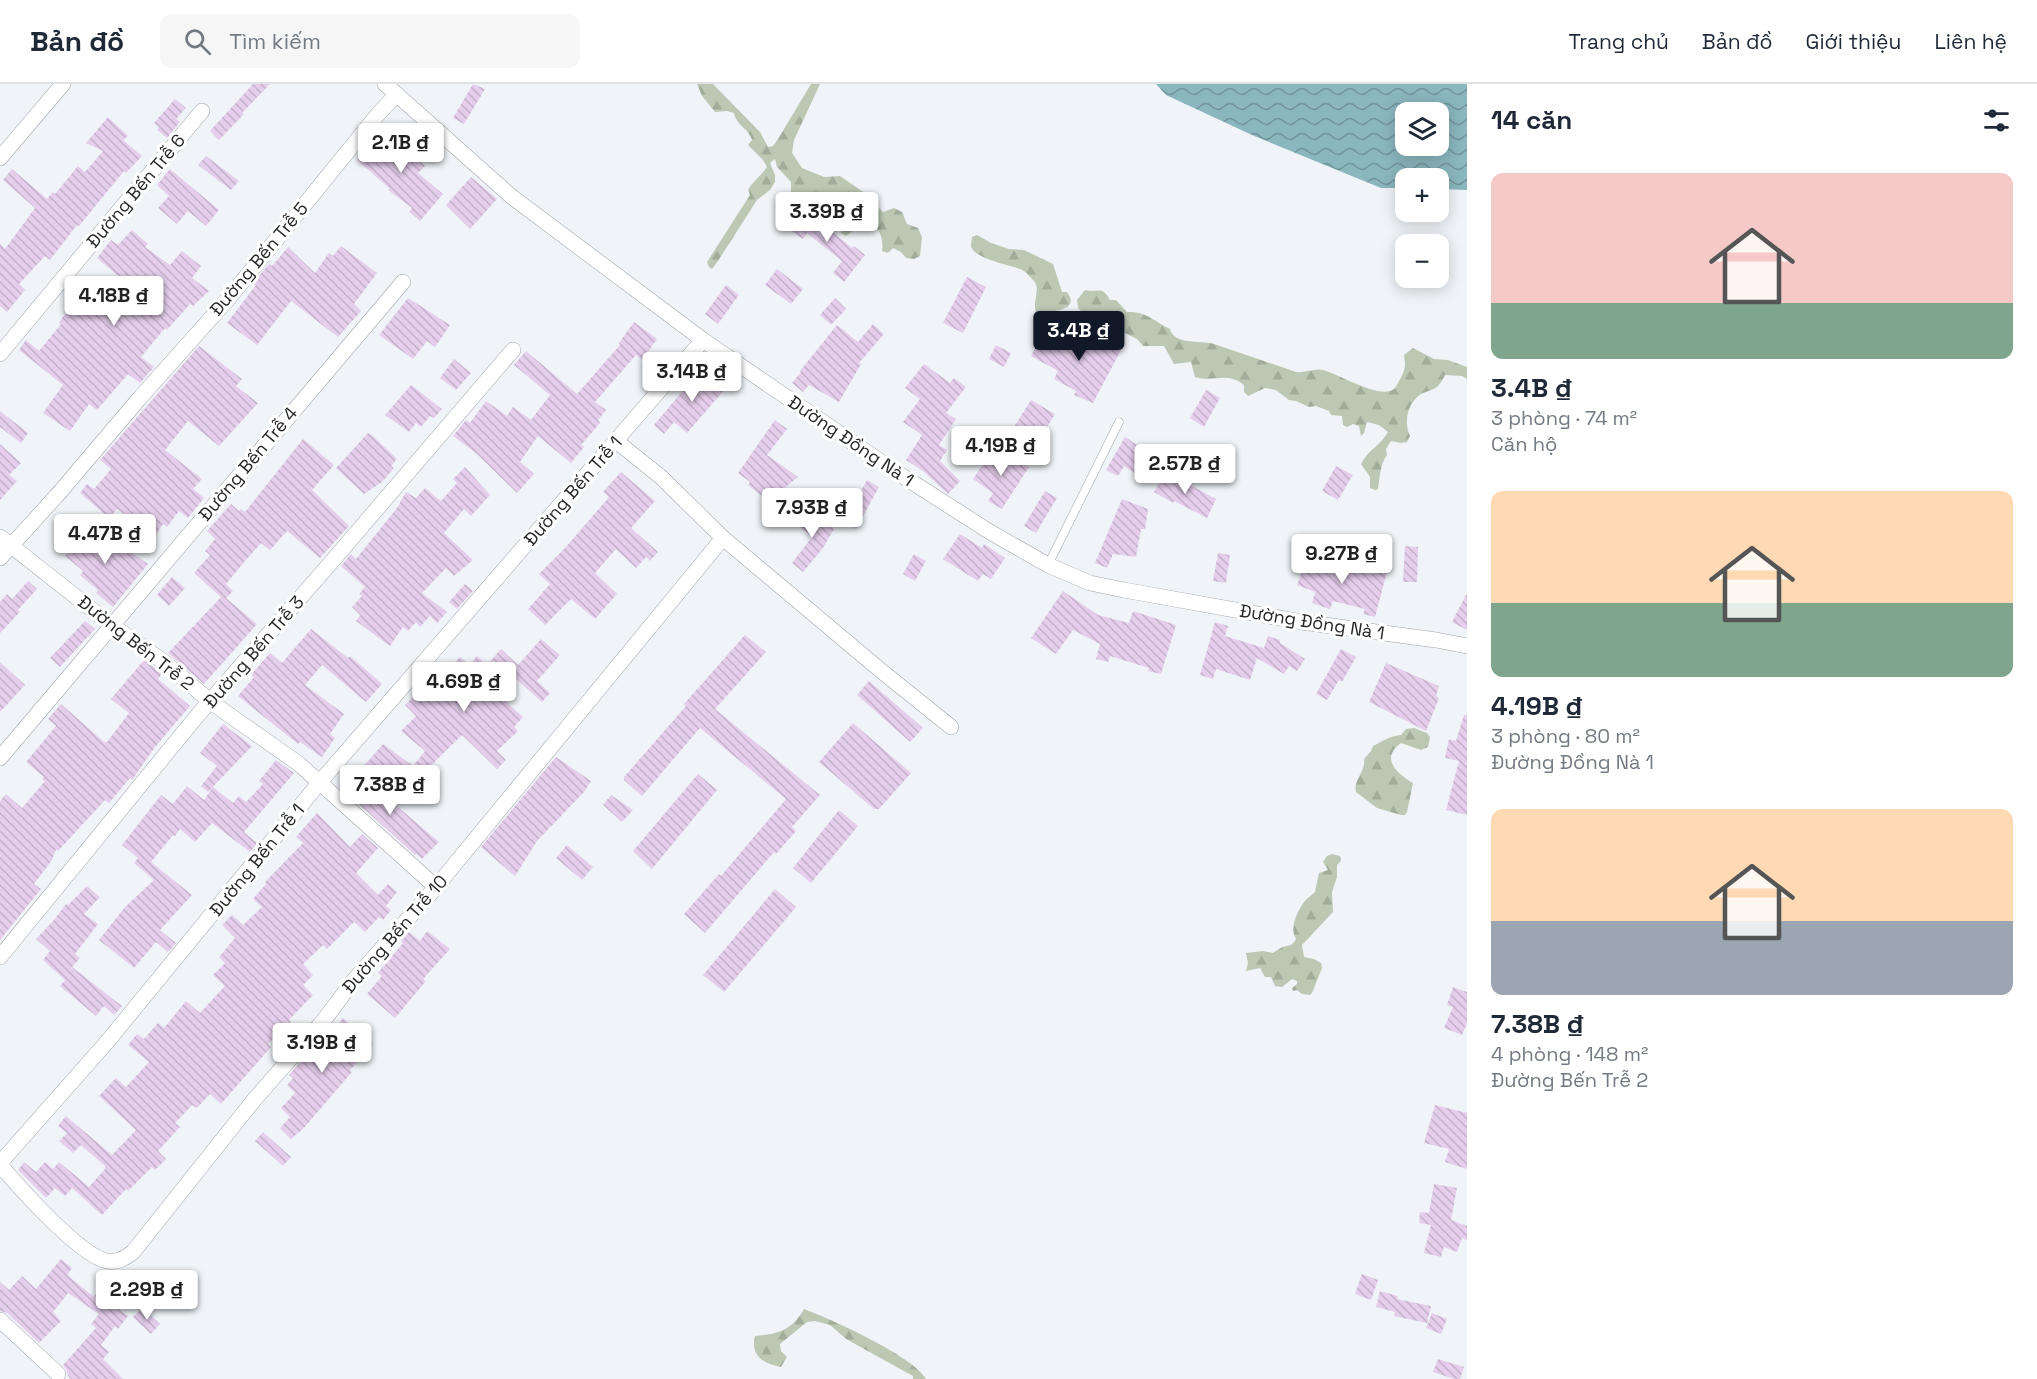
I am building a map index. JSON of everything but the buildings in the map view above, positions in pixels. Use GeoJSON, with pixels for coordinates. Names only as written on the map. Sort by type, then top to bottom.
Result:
{"type":"FeatureCollection","features":[{"type":"Feature","properties":{"kind":"street"},"geometry":{"type":"LineString","coordinates":[[0,158],[63,84]]}},
{"type":"Feature","properties":{"kind":"street","name":"Đường Đồng Nà 1"},"geometry":{"type":"LineString","coordinates":[[385,84],[512,197],[704,340],[890,468],[990,532],[1048,565],[1090,583],[1124,590],[1302,622],[1467,646]]}},
{"type":"Feature","properties":{"kind":"street","name":"Đường Bến Trễ 5"},"geometry":{"type":"LineString","coordinates":[[0,558],[5,541],[60,492],[228,299],[379,113],[397,94]]}},
{"type":"Feature","properties":{"kind":"street","name":"Đường Bến Trễ 6"},"geometry":{"type":"LineString","coordinates":[[0,354],[202,111]]}},
{"type":"Feature","properties":{"kind":"street","name":"Đường Bến Trễ 4"},"geometry":{"type":"LineString","coordinates":[[0,758],[403,282]]}},
{"type":"Feature","properties":{"kind":"street","name":"Đường Bến Trễ 1"},"geometry":{"type":"LineString","coordinates":[[0,1164],[107,1042],[320,782],[704,340]]}},
{"type":"Feature","properties":{"kind":"street","name":"Đường Bến Trễ 3"},"geometry":{"type":"LineString","coordinates":[[0,957],[197,716],[212,702],[513,350]]}},
{"type":"Feature","properties":{"kind":"street"},"geometry":{"type":"LineString","coordinates":[[616,441],[661,477],[723,538],[879,669],[951,726]]}},
{"type":"Feature","properties":{"kind":"street","name":"Đường Bến Trễ 10"},"geometry":{"type":"LineString","coordinates":[[0,1164],[22,1191],[66,1233],[104,1261],[120,1261],[133,1252],[254,1100],[324,1020],[354,980],[436,887],[723,538]]}},
{"type":"Feature","properties":{"kind":"street","name":"Đường Bến Trễ 2"},"geometry":{"type":"LineString","coordinates":[[5,541],[113,626],[164,662],[212,702],[299,764],[436,887]]}},
{"type":"Feature","properties":{"kind":"street"},"geometry":{"type":"LineString","coordinates":[[0,1320],[58,1374]]}},
{"type":"Feature","properties":{"kind":"lane"},"geometry":{"type":"LineString","coordinates":[[1048,565],[1119,422]]}},
{"type":"Feature","properties":{"kind":"green space"},"geometry":{"type":"Polygon","coordinates":[[[697,84],[713,84],[760,132],[768,147],[773,146],[778,139],[811,84],[820,84],[794,140],[792,153],[802,168],[824,177],[840,176],[875,200],[883,212],[894,208],[902,212],[907,224],[918,228],[922,237],[920,256],[914,259],[906,258],[893,248],[888,253],[882,251],[880,233],[875,225],[867,220],[846,236],[841,233],[842,228],[833,229],[834,219],[824,217],[822,212],[791,195],[791,182],[777,167],[775,159],[770,163],[775,182],[770,190],[757,200],[712,269],[709,267],[707,262],[750,195],[748,190],[767,167],[748,145],[752,140],[737,121],[734,113],[715,112],[702,96],[697,84]]]}},
{"type":"Feature","properties":{"kind":"green space"},"geometry":{"type":"Polygon","coordinates":[[[977,235],[1009,249],[1024,250],[1053,264],[1062,292],[1067,292],[1070,304],[1062,309],[1036,312],[1037,288],[1034,281],[1022,270],[985,258],[974,251],[971,246],[972,237],[977,235]]]}},
{"type":"Feature","properties":{"kind":"green space"},"geometry":{"type":"Polygon","coordinates":[[[1085,290],[1102,291],[1110,300],[1116,300],[1127,312],[1150,317],[1170,329],[1176,338],[1214,344],[1296,372],[1323,370],[1370,389],[1388,392],[1394,389],[1403,374],[1404,355],[1413,348],[1434,359],[1448,360],[1467,367],[1467,379],[1462,376],[1445,375],[1437,387],[1423,393],[1414,401],[1407,418],[1410,436],[1407,442],[1391,441],[1386,449],[1387,455],[1378,489],[1375,490],[1370,488],[1370,477],[1361,464],[1388,432],[1379,425],[1367,422],[1361,436],[1359,426],[1343,425],[1342,416],[1331,415],[1329,411],[1316,406],[1309,407],[1289,400],[1276,390],[1265,388],[1248,396],[1244,392],[1244,385],[1238,381],[1226,378],[1195,377],[1191,362],[1174,364],[1164,346],[1143,346],[1137,339],[1121,331],[1119,319],[1101,321],[1093,317],[1093,314],[1083,313],[1078,308],[1077,300],[1085,290]]]}},
{"type":"Feature","properties":{"kind":"green space"},"geometry":{"type":"Polygon","coordinates":[[[1414,728],[1427,733],[1430,737],[1428,747],[1421,750],[1401,743],[1391,755],[1393,766],[1413,783],[1407,812],[1401,815],[1377,808],[1356,792],[1356,783],[1363,768],[1364,759],[1373,746],[1401,735],[1406,729],[1414,728]]]}},
{"type":"Feature","properties":{"kind":"green space"},"geometry":{"type":"Polygon","coordinates":[[[1332,854],[1340,856],[1341,861],[1337,865],[1337,877],[1332,892],[1333,912],[1302,945],[1304,957],[1321,963],[1322,968],[1312,993],[1310,995],[1302,994],[1297,990],[1293,991],[1292,988],[1297,981],[1292,979],[1282,987],[1275,986],[1271,977],[1265,977],[1260,968],[1246,971],[1248,963],[1246,953],[1263,951],[1273,953],[1295,941],[1293,930],[1297,915],[1304,902],[1315,892],[1319,873],[1328,870],[1323,862],[1327,856],[1332,854]]]}},
{"type":"Feature","properties":{"kind":"green space"},"geometry":{"type":"Polygon","coordinates":[[[804,1309],[851,1329],[889,1349],[918,1370],[926,1379],[913,1379],[913,1376],[846,1339],[830,1325],[815,1321],[807,1322],[780,1344],[781,1351],[787,1357],[781,1367],[759,1358],[754,1348],[755,1336],[784,1330],[795,1322],[804,1309]]]}},
{"type":"Feature","properties":{"kind":"water"},"geometry":{"type":"Polygon","coordinates":[[[1156,84],[1467,84],[1467,190],[1449,189],[1449,168],[1395,168],[1395,188],[1381,188],[1252,135],[1166,95],[1156,84]]]}}]}
